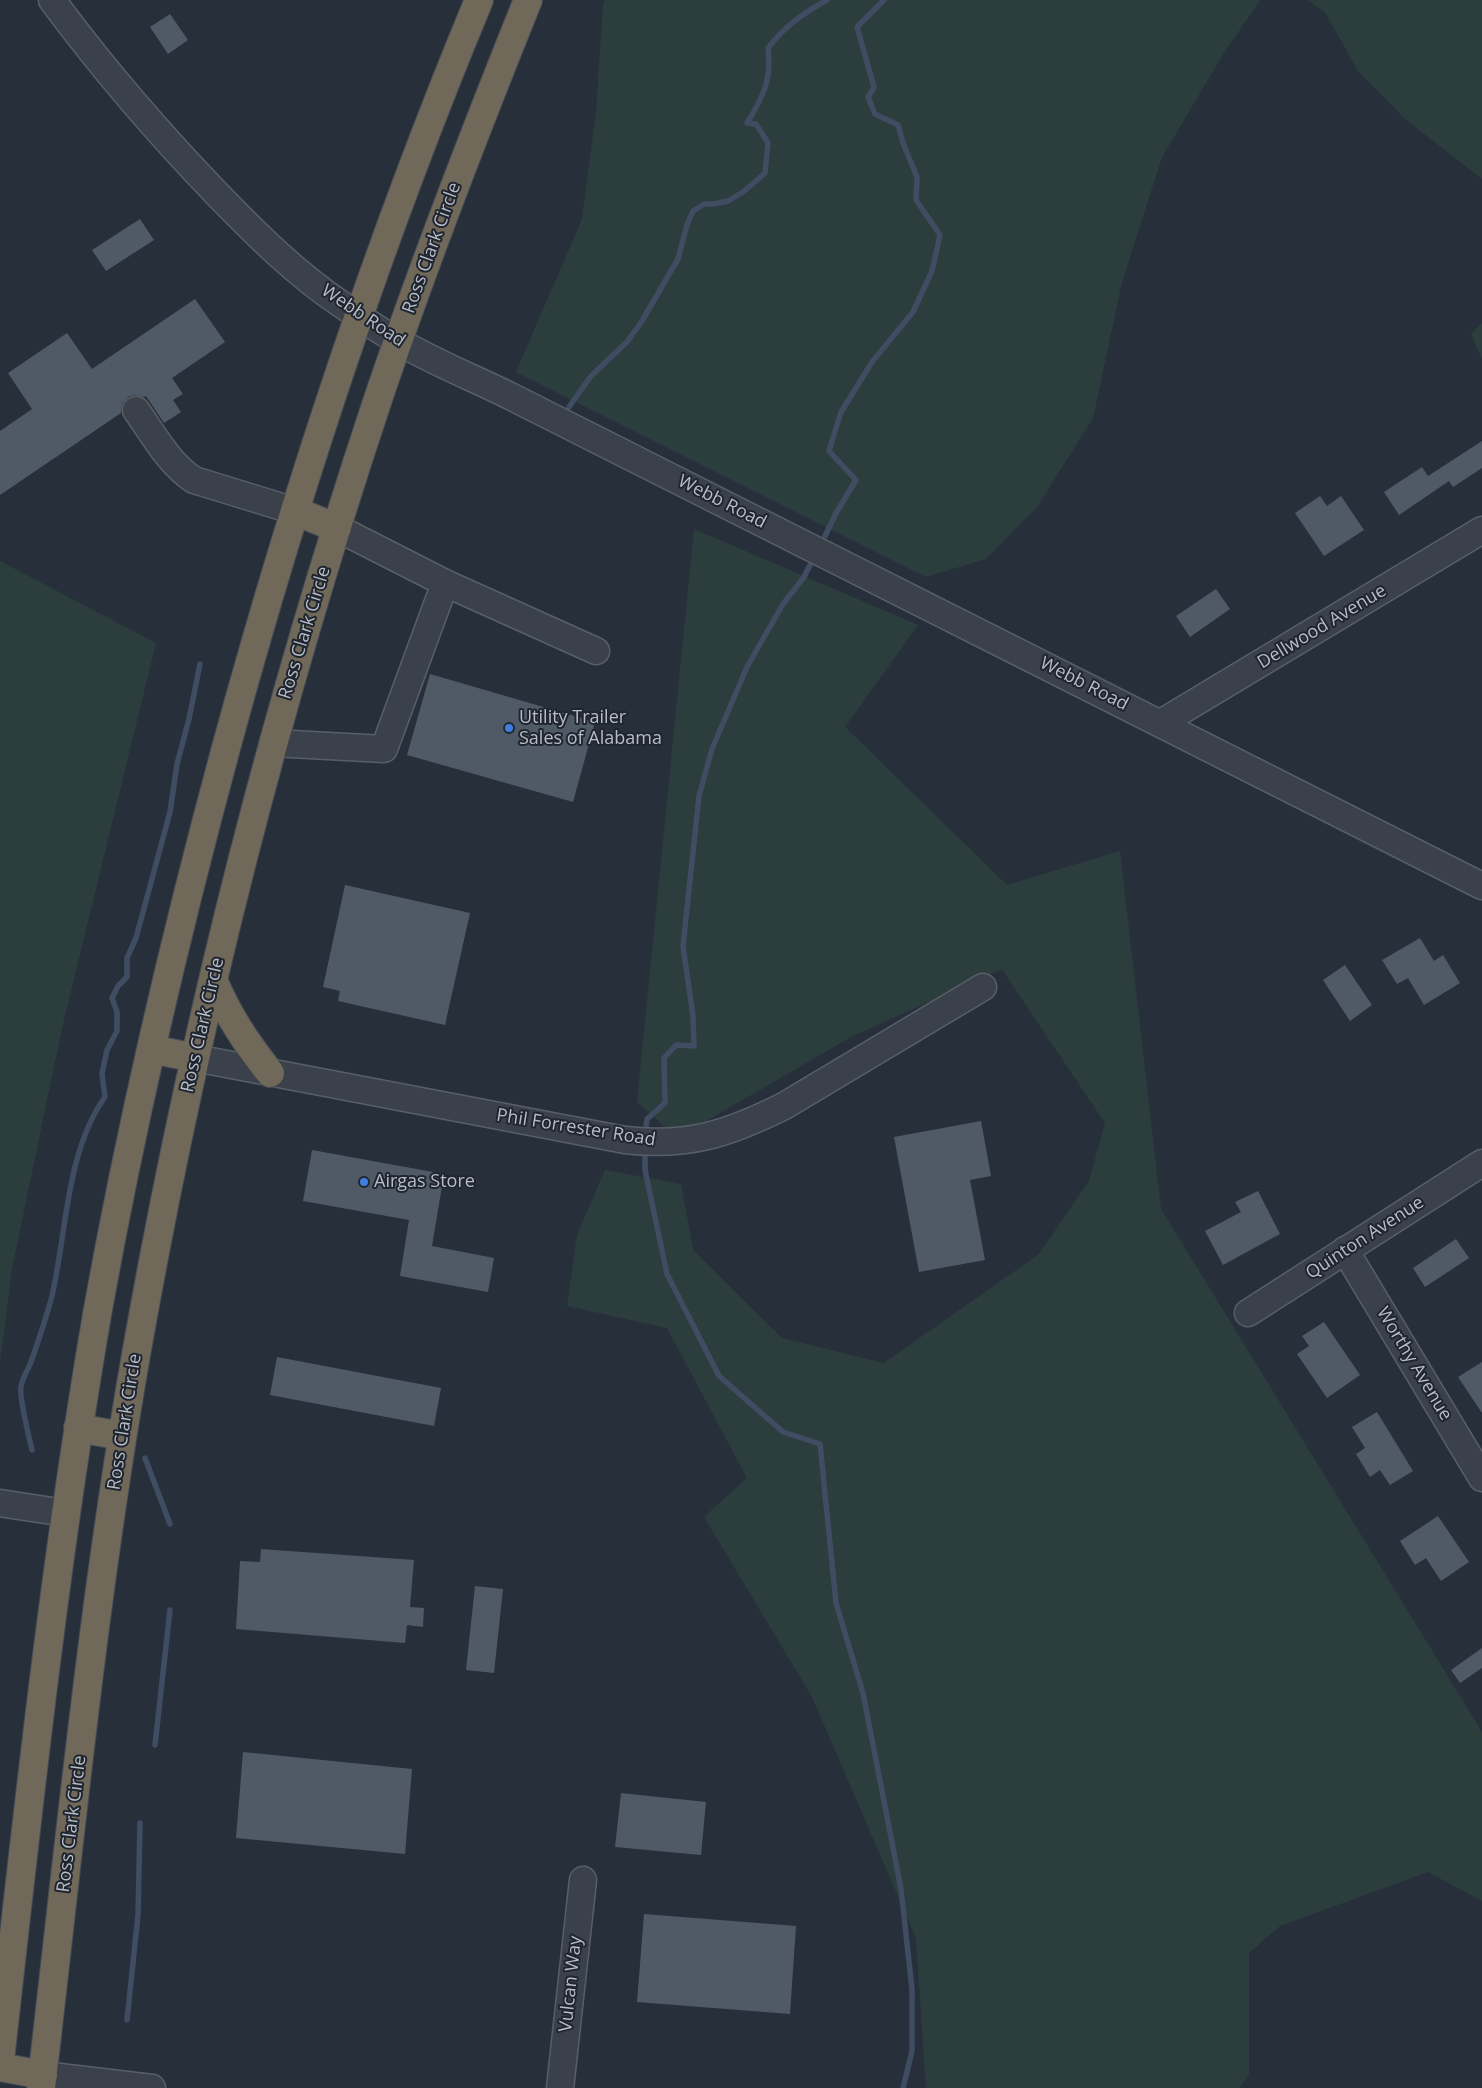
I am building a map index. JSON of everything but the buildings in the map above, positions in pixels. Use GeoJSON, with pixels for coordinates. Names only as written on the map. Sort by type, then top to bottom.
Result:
{"type":"FeatureCollection","features":[{"type":"Feature","properties":{"kind":"highway"},"geometry":{"type":"LineString","coordinates":[[0,2060],[33,1767],[78,1428],[116,1215],[151,1049],[210,808],[245,678],[295,511],[359,315],[478,0]]}},
{"type":"Feature","properties":{"kind":"highway","name":"Ross Clark Circle"},"geometry":{"type":"LineString","coordinates":[[42,2082],[91,1659],[122,1436],[181,1120],[213,980],[273,742],[336,528],[398,340],[428,256],[528,0]]}},
{"type":"Feature","properties":{"kind":"highway"},"geometry":{"type":"LineString","coordinates":[[295,511],[336,528]]}},
{"type":"Feature","properties":{"kind":"highway"},"geometry":{"type":"LineString","coordinates":[[213,980],[226,1011],[244,1039],[270,1073]]}},
{"type":"Feature","properties":{"kind":"highway"},"geometry":{"type":"LineString","coordinates":[[151,1049],[195,1058]]}},
{"type":"Feature","properties":{"kind":"highway"},"geometry":{"type":"LineString","coordinates":[[78,1428],[122,1436]]}},
{"type":"Feature","properties":{"kind":"highway"},"geometry":{"type":"LineString","coordinates":[[0,2067],[42,2082]]}},
{"type":"Feature","properties":{"kind":"street","name":"Webb Road"},"geometry":{"type":"LineString","coordinates":[[52,0],[110,75],[192,168],[264,241],[288,263],[340,304],[398,340],[416,351],[510,396],[1482,886]]}},
{"type":"Feature","properties":{"kind":"street"},"geometry":{"type":"LineString","coordinates":[[136,410],[184,474],[194,480],[295,511]]}},
{"type":"Feature","properties":{"kind":"street"},"geometry":{"type":"LineString","coordinates":[[336,528],[445,583],[596,651]]}},
{"type":"Feature","properties":{"kind":"street","name":"Dellwood Avenue"},"geometry":{"type":"LineString","coordinates":[[1161,723],[1482,530]]}},
{"type":"Feature","properties":{"kind":"street"},"geometry":{"type":"LineString","coordinates":[[273,742],[384,749],[445,583]]}},
{"type":"Feature","properties":{"kind":"street","name":"Phil Forrester Road"},"geometry":{"type":"LineString","coordinates":[[195,1058],[626,1140],[653,1143],[680,1142],[718,1135],[754,1121],[784,1106],[983,987]]}},
{"type":"Feature","properties":{"kind":"street","name":"Quinton Avenue"},"geometry":{"type":"LineString","coordinates":[[1248,1312],[1482,1163]]}},
{"type":"Feature","properties":{"kind":"street","name":"Worthy Avenue"},"geometry":{"type":"LineString","coordinates":[[1345,1250],[1482,1478]]}},
{"type":"Feature","properties":{"kind":"street"},"geometry":{"type":"LineString","coordinates":[[0,1503],[66,1513]]}},
{"type":"Feature","properties":{"kind":"street","name":"Vulcan Way"},"geometry":{"type":"LineString","coordinates":[[560,2088],[583,1880]]}},
{"type":"Feature","properties":{"kind":"street"},"geometry":{"type":"LineString","coordinates":[[42,2082],[152,2088]]}},
{"type":"Feature","properties":{"kind":"shaded area"},"geometry":{"type":"Polygon","coordinates":[[[605,0],[1260,0],[1222,56],[1162,157],[1122,282],[1093,418],[1037,507],[986,559],[926,577],[516,372],[582,219],[596,112],[603,5],[605,0]]]}},
{"type":"Feature","properties":{"kind":"shaded area"},"geometry":{"type":"Polygon","coordinates":[[[1307,0],[1482,0],[1482,179],[1405,119],[1358,71],[1325,12],[1307,0]]]}},
{"type":"Feature","properties":{"kind":"shaded area"},"geometry":{"type":"Polygon","coordinates":[[[1482,323],[1482,359],[1471,334],[1482,323]]]}},
{"type":"Feature","properties":{"kind":"shaded area"},"geometry":{"type":"Polygon","coordinates":[[[694,529],[918,625],[845,727],[1007,885],[1120,851],[1161,1209],[1482,1732],[1482,1901],[1428,1872],[1280,1926],[1249,1953],[1249,2075],[1239,2088],[926,2088],[916,1938],[812,1697],[704,1517],[747,1478],[667,1328],[567,1306],[577,1235],[605,1170],[681,1184],[693,1250],[782,1338],[884,1363],[1039,1254],[1089,1181],[1105,1123],[1002,969],[851,1037],[677,1138],[637,1102],[694,529]]]}},
{"type":"Feature","properties":{"kind":"shaded area"},"geometry":{"type":"Polygon","coordinates":[[[0,561],[156,643],[62,1028],[12,1269],[0,1362],[0,561]]]}},
{"type":"Feature","properties":{"kind":"waterway"},"geometry":{"type":"LineString","coordinates":[[569,407],[591,376],[627,342],[642,321],[678,259],[687,225],[693,211],[704,204],[728,201],[743,192],[765,173],[768,143],[756,124],[747,123],[758,105],[765,88],[769,70],[768,48],[795,21],[827,0]]}},
{"type":"Feature","properties":{"kind":"waterway"},"geometry":{"type":"LineString","coordinates":[[825,536],[836,513],[856,480],[829,451],[841,412],[872,362],[913,312],[932,271],[940,235],[916,200],[917,177],[898,125],[875,114],[868,97],[874,87],[857,27],[884,0]]}},
{"type":"Feature","properties":{"kind":"waterway"},"geometry":{"type":"LineString","coordinates":[[646,1127],[647,1119],[665,1103],[664,1058],[676,1045],[694,1046],[693,1016],[683,946],[699,796],[712,749],[747,667],[783,604],[804,577],[810,565]]}},
{"type":"Feature","properties":{"kind":"waterway"},"geometry":{"type":"LineString","coordinates":[[32,1450],[23,1407],[22,1384],[51,1300],[69,1195],[82,1143],[92,1119],[105,1097],[102,1074],[107,1050],[117,1031],[117,1012],[112,998],[118,986],[127,977],[127,958],[136,938],[170,812],[177,764],[189,719],[200,664]]}},
{"type":"Feature","properties":{"kind":"waterway"},"geometry":{"type":"LineString","coordinates":[[645,1157],[645,1170],[667,1274],[719,1376],[783,1432],[820,1444],[836,1603],[863,1693],[901,1889],[912,1989],[912,2051],[903,2088]]}},
{"type":"Feature","properties":{"kind":"waterway"},"geometry":{"type":"LineString","coordinates":[[145,1458],[170,1524]]}},
{"type":"Feature","properties":{"kind":"waterway"},"geometry":{"type":"LineString","coordinates":[[155,1745],[170,1610]]}},
{"type":"Feature","properties":{"kind":"waterway"},"geometry":{"type":"LineString","coordinates":[[127,2020],[138,1915],[140,1823]]}},
{"type":"Feature","properties":{"kind":"place","name":"Utility Trailer Sales of Alabama"},"geometry":{"type":"Point","coordinates":[509,728]}},
{"type":"Feature","properties":{"kind":"place","name":"Airgas Store"},"geometry":{"type":"Point","coordinates":[364,1182]}}]}
